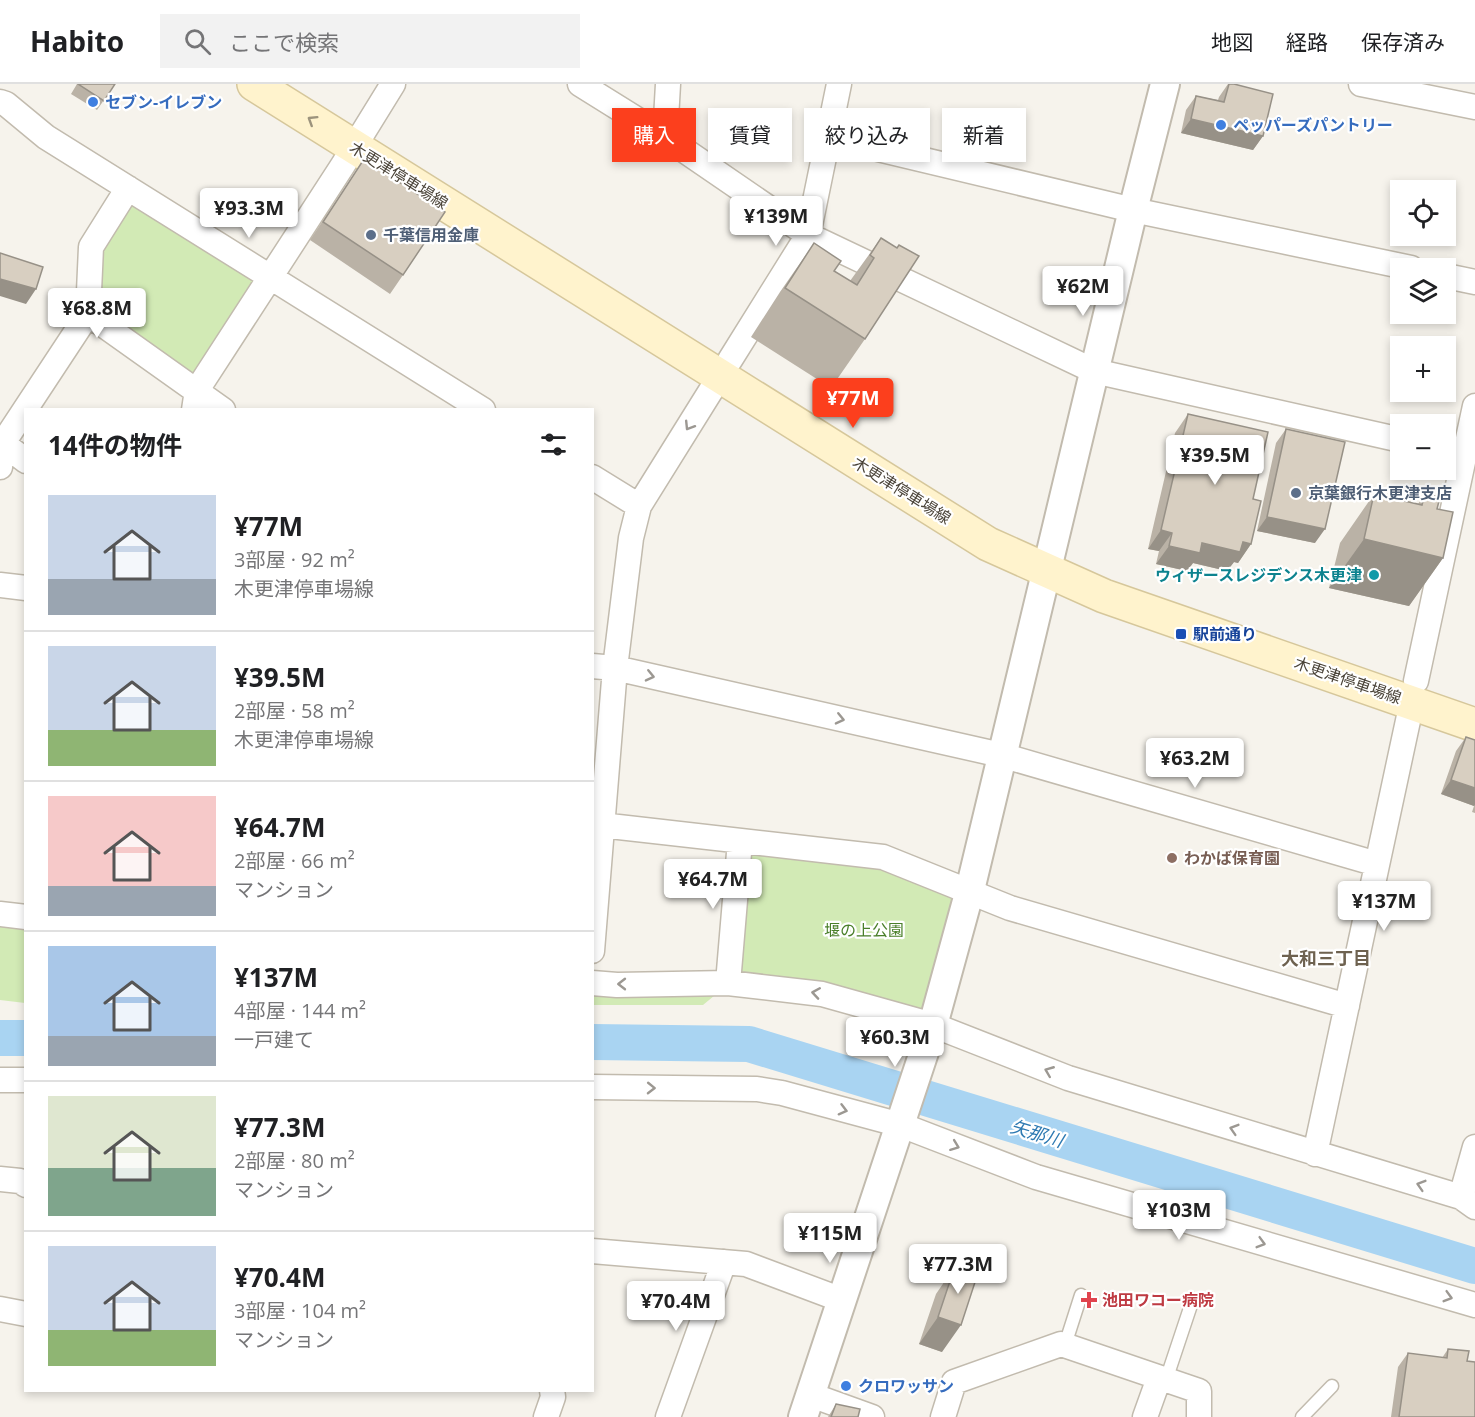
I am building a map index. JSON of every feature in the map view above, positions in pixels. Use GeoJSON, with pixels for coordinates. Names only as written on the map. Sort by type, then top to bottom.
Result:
{"type":"FeatureCollection","features":[{"type":"Feature","properties":{"kind":"main road","name":"木更津停車場線"},"geometry":{"type":"LineString","coordinates":[[254,84],[360,138],[725,368],[988,544],[1049,561],[1104,597],[1414,692],[1475,701]]}},
{"type":"Feature","properties":{"kind":"main road","name":"木更津停車場線"},"geometry":{"type":"LineString","coordinates":[[295,84],[360,138]]}},
{"type":"Feature","properties":{"kind":"main road","name":"木更津停車場線"},"geometry":{"type":"LineString","coordinates":[[1414,692],[1475,725]]}},
{"type":"Feature","properties":{"kind":"street"},"geometry":{"type":"LineString","coordinates":[[195,400],[393,84]]}},
{"type":"Feature","properties":{"kind":"street"},"geometry":{"type":"LineString","coordinates":[[580,84],[618,108]]}},
{"type":"Feature","properties":{"kind":"street"},"geometry":{"type":"LineString","coordinates":[[667,108],[668,84]]}},
{"type":"Feature","properties":{"kind":"street"},"geometry":{"type":"LineString","coordinates":[[834,108],[839,84]]}},
{"type":"Feature","properties":{"kind":"street"},"geometry":{"type":"LineString","coordinates":[[872,1417],[807,1406],[933,1025],[970,890],[1132,210],[1165,84]]}},
{"type":"Feature","properties":{"kind":"street"},"geometry":{"type":"LineString","coordinates":[[1361,84],[1475,107]]}},
{"type":"Feature","properties":{"kind":"street"},"geometry":{"type":"LineString","coordinates":[[6,97],[46,137],[271,277],[471,406]]}},
{"type":"Feature","properties":{"kind":"street"},"geometry":{"type":"LineString","coordinates":[[696,158],[808,235],[1094,371],[1390,438]]}},
{"type":"Feature","properties":{"kind":"street"},"geometry":{"type":"LineString","coordinates":[[930,161],[1132,210],[1390,264]]}},
{"type":"Feature","properties":{"kind":"street"},"geometry":{"type":"LineString","coordinates":[[594,909],[604,667],[639,506],[808,235],[823,162]]}},
{"type":"Feature","properties":{"kind":"street"},"geometry":{"type":"LineString","coordinates":[[25,408],[88,314],[90,247],[128,188]]}},
{"type":"Feature","properties":{"kind":"street"},"geometry":{"type":"LineString","coordinates":[[1456,278],[1475,282]]}},
{"type":"Feature","properties":{"kind":"street"},"geometry":{"type":"LineString","coordinates":[[88,314],[195,400],[217,408]]}},
{"type":"Feature","properties":{"kind":"street"},"geometry":{"type":"LineString","coordinates":[[1315,1154],[1414,692],[1462,454],[1475,406]]}},
{"type":"Feature","properties":{"kind":"street"},"geometry":{"type":"LineString","coordinates":[[0,467],[2,442],[24,409]]}},
{"type":"Feature","properties":{"kind":"street"},"geometry":{"type":"LineString","coordinates":[[2,442],[24,458]]}},
{"type":"Feature","properties":{"kind":"street"},"geometry":{"type":"LineString","coordinates":[[594,478],[639,506]]}},
{"type":"Feature","properties":{"kind":"street"},"geometry":{"type":"LineString","coordinates":[[0,585],[24,588]]}},
{"type":"Feature","properties":{"kind":"street"},"geometry":{"type":"LineString","coordinates":[[604,667],[1001,755],[1377,864]]}},
{"type":"Feature","properties":{"kind":"street"},"geometry":{"type":"LineString","coordinates":[[598,824],[883,857],[1010,908],[1347,1006]]}},
{"type":"Feature","properties":{"kind":"street"},"geometry":{"type":"LineString","coordinates":[[728,983],[740,841]]}},
{"type":"Feature","properties":{"kind":"street"},"geometry":{"type":"LineString","coordinates":[[0,914],[24,917]]}},
{"type":"Feature","properties":{"kind":"street"},"geometry":{"type":"LineString","coordinates":[[594,983],[617,985],[728,983],[822,994],[933,1025],[1068,1078],[1468,1202],[1475,1147]]}},
{"type":"Feature","properties":{"kind":"street"},"geometry":{"type":"LineString","coordinates":[[0,1080],[24,1080]]}},
{"type":"Feature","properties":{"kind":"street"},"geometry":{"type":"LineString","coordinates":[[594,1087],[757,1089],[782,1094],[900,1125],[1036,1177],[1475,1305]]}},
{"type":"Feature","properties":{"kind":"street"},"geometry":{"type":"LineString","coordinates":[[0,1179],[20,1181],[24,1184]]}},
{"type":"Feature","properties":{"kind":"street"},"geometry":{"type":"LineString","coordinates":[[594,1251],[746,1264],[842,1300]]}},
{"type":"Feature","properties":{"kind":"street"},"geometry":{"type":"LineString","coordinates":[[668,1417],[724,1262]]}},
{"type":"Feature","properties":{"kind":"street"},"geometry":{"type":"LineString","coordinates":[[0,1310],[24,1314]]}},
{"type":"Feature","properties":{"kind":"street"},"geometry":{"type":"LineString","coordinates":[[943,1417],[954,1382],[1061,1344],[1199,1391],[1199,1417]]}},
{"type":"Feature","properties":{"kind":"street"},"geometry":{"type":"LineString","coordinates":[[1145,1417],[1163,1379]]}},
{"type":"Feature","properties":{"kind":"street"},"geometry":{"type":"LineString","coordinates":[[546,1417],[553,1397],[552,1392]]}},
{"type":"Feature","properties":{"kind":"lane"},"geometry":{"type":"LineString","coordinates":[[1065,1345],[1081,1295]]}},
{"type":"Feature","properties":{"kind":"lane"},"geometry":{"type":"LineString","coordinates":[[1163,1379],[1193,1299]]}},
{"type":"Feature","properties":{"kind":"lane"},"geometry":{"type":"LineString","coordinates":[[1302,1417],[1332,1386]]}},
{"type":"Feature","properties":{"kind":"green space"},"geometry":{"type":"Polygon","coordinates":[[[134,202],[258,283],[195,383],[97,310],[101,249],[134,202]]]}},
{"type":"Feature","properties":{"kind":"green space","name":"堰の上公園"},"geometry":{"type":"Polygon","coordinates":[[[748,853],[881,869],[958,899],[924,1011],[740,975],[748,853]]]}},
{"type":"Feature","properties":{"kind":"green space"},"geometry":{"type":"Polygon","coordinates":[[[0,920],[24,922],[24,1003],[0,1000],[0,920]]]}},
{"type":"Feature","properties":{"kind":"green space"},"geometry":{"type":"Polygon","coordinates":[[[726,986],[703,1005],[594,1005],[594,988],[726,986]]]}},
{"type":"Feature","properties":{"kind":"building"},"geometry":{"type":"Polygon","coordinates":[[[78,84],[115,84],[104,101],[78,84]]]}},
{"type":"Feature","properties":{"kind":"building"},"geometry":{"type":"Polygon","coordinates":[[[1229,84],[1273,94],[1263,136],[1191,119],[1196,96],[1224,102],[1229,84]]]}},
{"type":"Feature","properties":{"kind":"building","name":"千葉信用金庫"},"geometry":{"type":"Polygon","coordinates":[[[364,159],[445,212],[403,275],[323,222],[364,159]]]}},
{"type":"Feature","properties":{"kind":"building"},"geometry":{"type":"Polygon","coordinates":[[[881,238],[897,248],[899,245],[919,256],[865,339],[785,288],[814,243],[841,261],[834,271],[857,285],[874,258],[870,255],[881,238]]]}},
{"type":"Feature","properties":{"kind":"building"},"geometry":{"type":"Polygon","coordinates":[[[0,253],[43,267],[36,289],[0,279],[0,253]]]}},
{"type":"Feature","properties":{"kind":"building"},"geometry":{"type":"Polygon","coordinates":[[[1188,414],[1268,432],[1253,499],[1261,501],[1251,544],[1243,542],[1240,552],[1202,543],[1200,553],[1169,546],[1172,533],[1161,530],[1188,414]]]}},
{"type":"Feature","properties":{"kind":"building","name":"京葉銀行木更津支店"},"geometry":{"type":"Polygon","coordinates":[[[1286,429],[1345,442],[1325,529],[1267,517],[1286,429]]]}},
{"type":"Feature","properties":{"kind":"building"},"geometry":{"type":"Polygon","coordinates":[[[1374,494],[1422,505],[1425,494],[1440,497],[1437,509],[1453,512],[1443,558],[1364,539],[1374,494]]]}},
{"type":"Feature","properties":{"kind":"building"},"geometry":{"type":"Polygon","coordinates":[[[1466,737],[1475,740],[1475,788],[1451,780],[1466,737]]]}},
{"type":"Feature","properties":{"kind":"building"},"geometry":{"type":"Polygon","coordinates":[[[955,1266],[978,1273],[961,1325],[938,1317],[955,1266]]]}},
{"type":"Feature","properties":{"kind":"building"},"geometry":{"type":"Polygon","coordinates":[[[1448,1349],[1469,1351],[1467,1361],[1475,1362],[1475,1417],[1399,1417],[1408,1353],[1447,1358],[1448,1349]]]}},
{"type":"Feature","properties":{"kind":"building"},"geometry":{"type":"Polygon","coordinates":[[[836,1404],[860,1409],[858,1417],[831,1417],[836,1404]]]}},
{"type":"Feature","properties":{"kind":"waterway","name":"矢那川"},"geometry":{"type":"LineString","coordinates":[[0,1038],[24,1038]]}},
{"type":"Feature","properties":{"kind":"waterway","name":"矢那川"},"geometry":{"type":"LineString","coordinates":[[594,1042],[749,1044],[1475,1266]]}},
{"type":"Feature","properties":{"kind":"place","name":"セブン-イレブン"},"geometry":{"type":"Point","coordinates":[93,102]}},
{"type":"Feature","properties":{"kind":"place","name":"ペッパーズパントリー"},"geometry":{"type":"Point","coordinates":[1221,125]}},
{"type":"Feature","properties":{"kind":"place","name":"千葉信用金庫"},"geometry":{"type":"Point","coordinates":[371,235]}},
{"type":"Feature","properties":{"kind":"place","name":"京葉銀行木更津支店"},"geometry":{"type":"Point","coordinates":[1296,493]}},
{"type":"Feature","properties":{"kind":"place","name":"ウィザースレジデンス木更津"},"geometry":{"type":"Point","coordinates":[1374,575]}},
{"type":"Feature","properties":{"kind":"place","name":"駅前通り"},"geometry":{"type":"Point","coordinates":[1181,634]}},
{"type":"Feature","properties":{"kind":"place","name":"わかば保育園"},"geometry":{"type":"Point","coordinates":[1172,858]}},
{"type":"Feature","properties":{"kind":"place","name":"池田ワコー病院"},"geometry":{"type":"Point","coordinates":[1089,1300]}},
{"type":"Feature","properties":{"kind":"place","name":"クロワッサン"},"geometry":{"type":"Point","coordinates":[846,1386]}},
{"type":"Feature","properties":{"kind":"district","name":"大和三丁目"},"geometry":{"type":"Point","coordinates":[1326,958]}}]}
